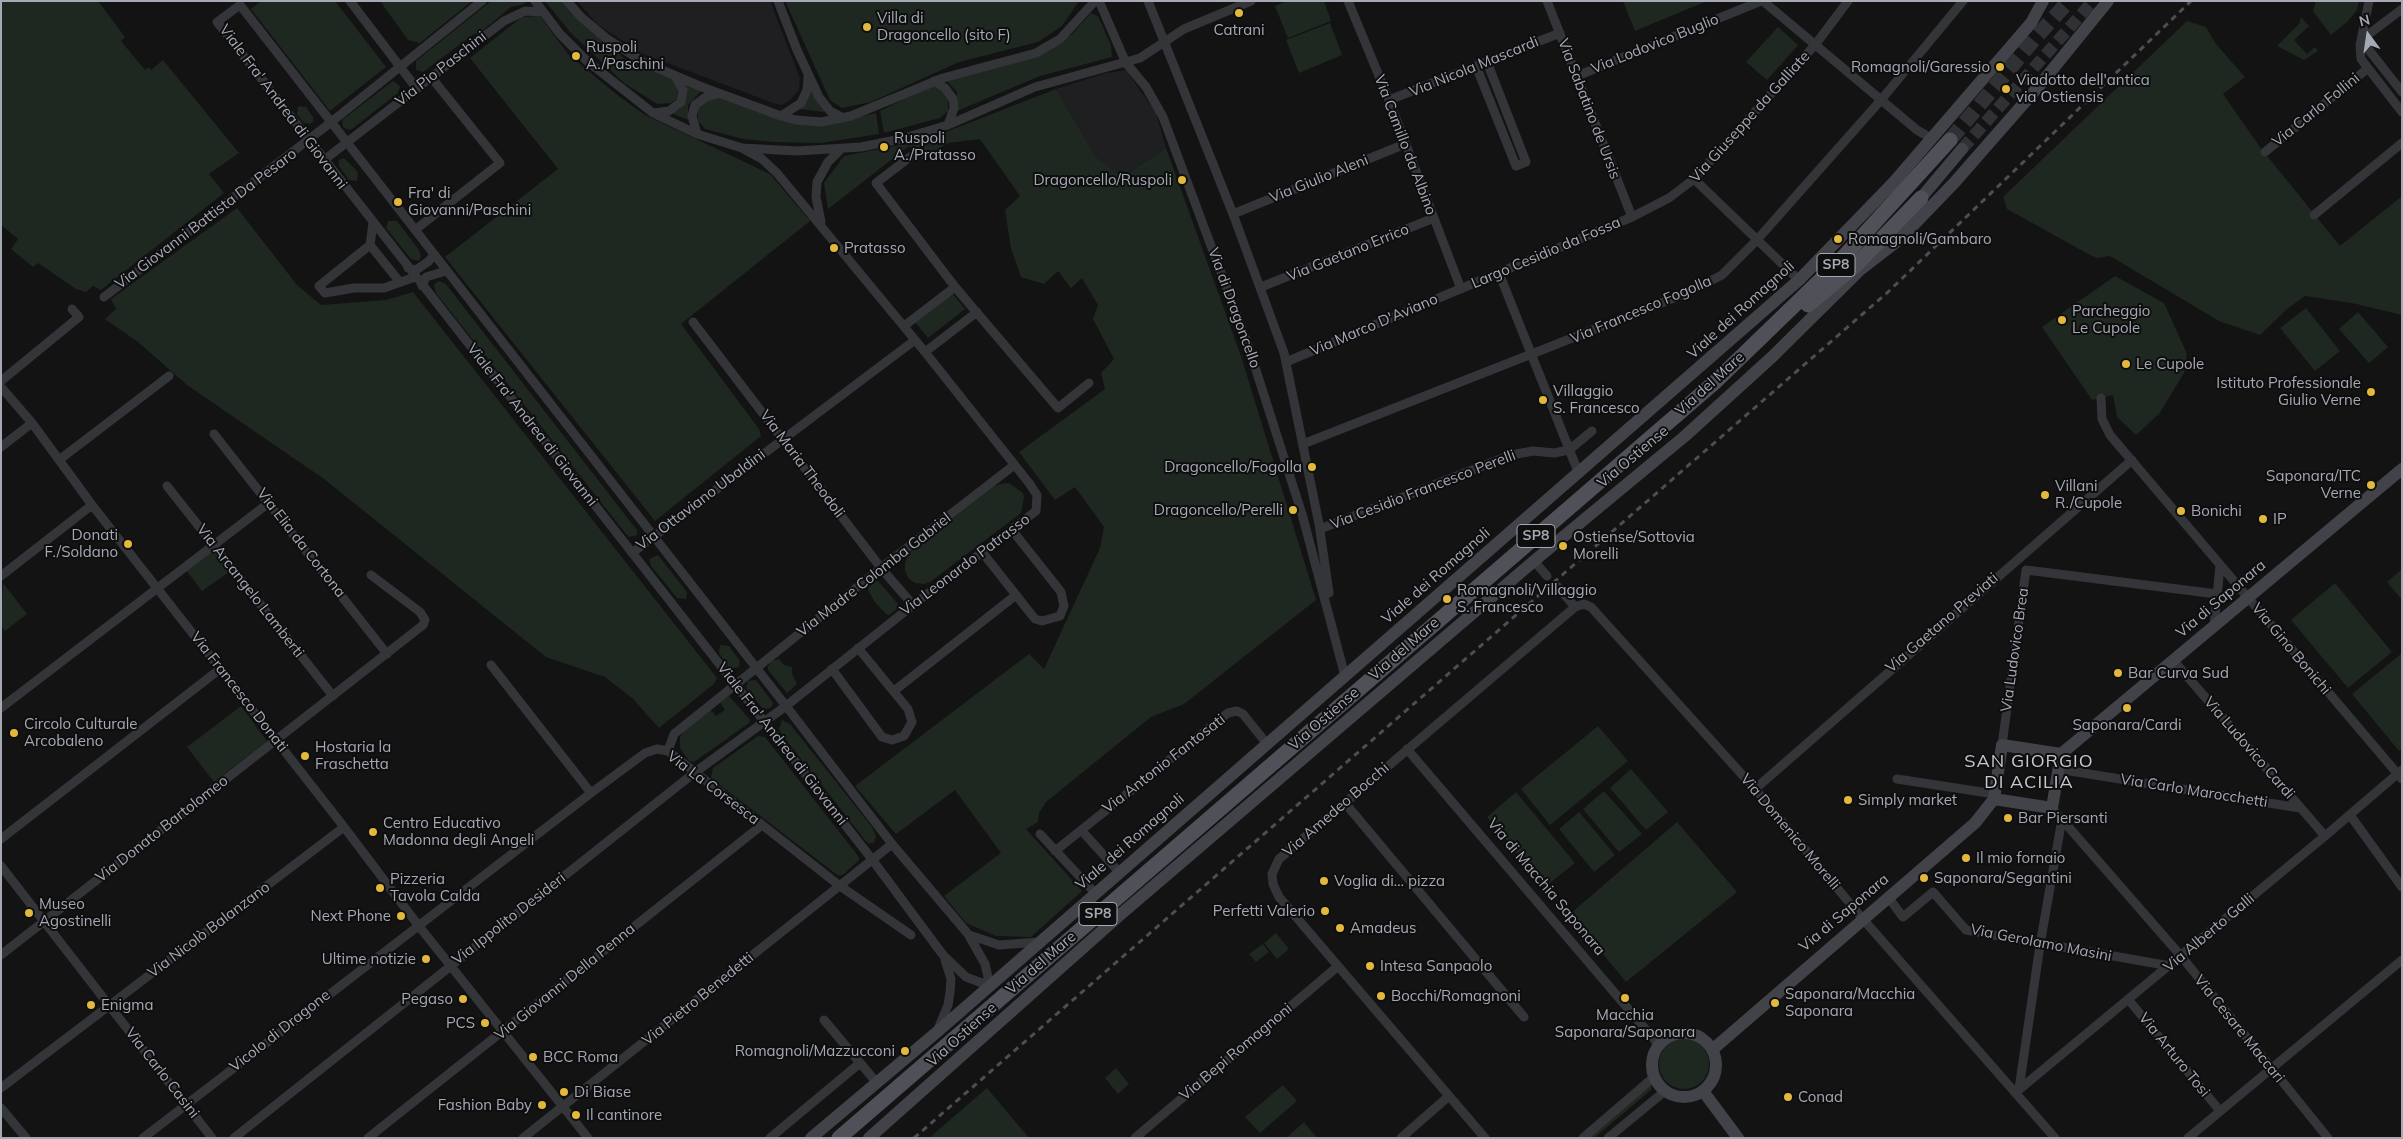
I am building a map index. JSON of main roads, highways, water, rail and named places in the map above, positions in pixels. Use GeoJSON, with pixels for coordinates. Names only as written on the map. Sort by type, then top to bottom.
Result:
{"type":"FeatureCollection","features":[{"type":"Feature","properties":{"kind":"main road","name":"Viale dei Romagnoli"},"geometry":{"type":"LineString","coordinates":[[811,1138],[1042,941],[1799,280],[1872,207],[2031,23],[2043,1]]}},
{"type":"Feature","properties":{"kind":"main road"},"geometry":{"type":"LineString","coordinates":[[2031,23],[2053,1]]}},
{"type":"Feature","properties":{"kind":"main road"},"geometry":{"type":"LineString","coordinates":[[1860,270],[1900,239],[1954,183],[2045,78],[2108,1]]}},
{"type":"Feature","properties":{"kind":"main road","name":"Via Ostiense"},"geometry":{"type":"LineString","coordinates":[[869,1138],[1121,914],[1534,561],[1685,436],[1772,357],[1860,270],[1921,198],[1956,145]]}},
{"type":"Feature","properties":{"kind":"main road","name":"Via del Mare"},"geometry":{"type":"LineString","coordinates":[[839,1138],[1714,382],[1836,265],[1956,145]]}},
{"type":"Feature","properties":{"kind":"main road"},"geometry":{"type":"LineString","coordinates":[[1714,382],[1851,268],[1921,198]]}},
{"type":"Feature","properties":{"kind":"main road","name":"Via di Saponara"},"geometry":{"type":"LineString","coordinates":[[2061,754],[2247,598],[2400,475]]}},
{"type":"Feature","properties":{"kind":"main road"},"geometry":{"type":"LineString","coordinates":[[2002,745],[2061,754],[2052,808],[1994,797],[2002,745]]}},
{"type":"Feature","properties":{"kind":"main road","name":"Via di Saponara"},"geometry":{"type":"LineString","coordinates":[[1712,1050],[1862,918],[1968,830],[1994,797]]}},
{"type":"Feature","properties":{"kind":"main road"},"geometry":{"type":"LineString","coordinates":[[1687,1034],[1697,1036],[1712,1050],[1716,1068],[1709,1085],[1703,1091],[1684,1097],[1665,1091],[1654,1077],[1652,1060],[1659,1045],[1667,1038],[1687,1034]]}},
{"type":"Feature","properties":{"kind":"main road"},"geometry":{"type":"LineString","coordinates":[[1703,1091],[1738,1138]]}},
{"type":"Feature","properties":{"kind":"tunnel"},"geometry":{"type":"LineString","coordinates":[[1950,140],[2037,36],[2069,1]]}},
{"type":"Feature","properties":{"kind":"tunnel"},"geometry":{"type":"LineString","coordinates":[[1962,149],[2093,1]]}},
{"type":"Feature","properties":{"kind":"railway"},"geometry":{"type":"LineString","coordinates":[[914,1138],[1888,292],[2191,1]]}},
{"type":"Feature","properties":{"kind":"place","name":"Catrani"},"geometry":{"type":"Point","coordinates":[1239,13]}},
{"type":"Feature","properties":{"kind":"place","name":"Villa di Dragoncello (sito F)"},"geometry":{"type":"Point","coordinates":[867,27]}},
{"type":"Feature","properties":{"kind":"place","name":"Ruspoli A./Paschini"},"geometry":{"type":"Point","coordinates":[576,56]}},
{"type":"Feature","properties":{"kind":"place","name":"Romagnoli/Garessio"},"geometry":{"type":"Point","coordinates":[2000,67]}},
{"type":"Feature","properties":{"kind":"place","name":"Viadotto dell'antica via Ostiensis"},"geometry":{"type":"Point","coordinates":[2006,89]}},
{"type":"Feature","properties":{"kind":"place","name":"Ruspoli A./Pratasso"},"geometry":{"type":"Point","coordinates":[884,147]}},
{"type":"Feature","properties":{"kind":"place","name":"Dragoncello/Ruspoli"},"geometry":{"type":"Point","coordinates":[1182,180]}},
{"type":"Feature","properties":{"kind":"place","name":"Fra' di Giovanni/Paschini"},"geometry":{"type":"Point","coordinates":[398,202]}},
{"type":"Feature","properties":{"kind":"place","name":"Romagnoli/Gambaro"},"geometry":{"type":"Point","coordinates":[1838,239]}},
{"type":"Feature","properties":{"kind":"place","name":"Pratasso"},"geometry":{"type":"Point","coordinates":[834,248]}},
{"type":"Feature","properties":{"kind":"place","name":"Parcheggio Le Cupole"},"geometry":{"type":"Point","coordinates":[2062,320]}},
{"type":"Feature","properties":{"kind":"place","name":"Le Cupole"},"geometry":{"type":"Point","coordinates":[2126,364]}},
{"type":"Feature","properties":{"kind":"place","name":"Istituto Professionale Giulio Verne"},"geometry":{"type":"Point","coordinates":[2371,392]}},
{"type":"Feature","properties":{"kind":"place","name":"Villaggio S. Francesco"},"geometry":{"type":"Point","coordinates":[1543,400]}},
{"type":"Feature","properties":{"kind":"place","name":"Dragoncello/Fogolla"},"geometry":{"type":"Point","coordinates":[1312,467]}},
{"type":"Feature","properties":{"kind":"place","name":"Saponara/ITC Verne"},"geometry":{"type":"Point","coordinates":[2371,485]}},
{"type":"Feature","properties":{"kind":"place","name":"Villani R./Cupole"},"geometry":{"type":"Point","coordinates":[2045,495]}},
{"type":"Feature","properties":{"kind":"place","name":"Dragoncello/Perelli"},"geometry":{"type":"Point","coordinates":[1293,510]}},
{"type":"Feature","properties":{"kind":"place","name":"Bonichi"},"geometry":{"type":"Point","coordinates":[2181,511]}},
{"type":"Feature","properties":{"kind":"place","name":"IP"},"geometry":{"type":"Point","coordinates":[2263,519]}},
{"type":"Feature","properties":{"kind":"place","name":"Donati F./Soldano"},"geometry":{"type":"Point","coordinates":[128,544]}},
{"type":"Feature","properties":{"kind":"place","name":"Ostiense/Sottovia Morelli"},"geometry":{"type":"Point","coordinates":[1563,546]}},
{"type":"Feature","properties":{"kind":"place","name":"Romagnoli/Villaggio S. Francesco"},"geometry":{"type":"Point","coordinates":[1447,599]}},
{"type":"Feature","properties":{"kind":"place","name":"Bar Curva Sud"},"geometry":{"type":"Point","coordinates":[2118,673]}},
{"type":"Feature","properties":{"kind":"place","name":"Saponara/Cardi"},"geometry":{"type":"Point","coordinates":[2127,708]}},
{"type":"Feature","properties":{"kind":"place","name":"Circolo Culturale Arcobaleno"},"geometry":{"type":"Point","coordinates":[14,733]}},
{"type":"Feature","properties":{"kind":"place","name":"Hostaria la Fraschetta"},"geometry":{"type":"Point","coordinates":[305,756]}},
{"type":"Feature","properties":{"kind":"place","name":"Simply market"},"geometry":{"type":"Point","coordinates":[1848,800]}},
{"type":"Feature","properties":{"kind":"place","name":"Bar Piersanti"},"geometry":{"type":"Point","coordinates":[2008,818]}},
{"type":"Feature","properties":{"kind":"place","name":"Centro Educativo Madonna degli Angeli"},"geometry":{"type":"Point","coordinates":[373,832]}},
{"type":"Feature","properties":{"kind":"place","name":"Il mio fornaio"},"geometry":{"type":"Point","coordinates":[1966,858]}},
{"type":"Feature","properties":{"kind":"place","name":"Saponara/Segantini"},"geometry":{"type":"Point","coordinates":[1924,878]}},
{"type":"Feature","properties":{"kind":"place","name":"Voglia di… pizza"},"geometry":{"type":"Point","coordinates":[1324,881]}},
{"type":"Feature","properties":{"kind":"place","name":"Pizzeria Tavola Calda"},"geometry":{"type":"Point","coordinates":[380,888]}},
{"type":"Feature","properties":{"kind":"place","name":"Perfetti Valerio"},"geometry":{"type":"Point","coordinates":[1325,911]}},
{"type":"Feature","properties":{"kind":"place","name":"Museo Agostinelli"},"geometry":{"type":"Point","coordinates":[29,913]}},
{"type":"Feature","properties":{"kind":"place","name":"Next Phone"},"geometry":{"type":"Point","coordinates":[401,916]}},
{"type":"Feature","properties":{"kind":"place","name":"Amadeus"},"geometry":{"type":"Point","coordinates":[1340,928]}},
{"type":"Feature","properties":{"kind":"place","name":"Ultime notizie"},"geometry":{"type":"Point","coordinates":[426,959]}},
{"type":"Feature","properties":{"kind":"place","name":"Intesa Sanpaolo"},"geometry":{"type":"Point","coordinates":[1370,966]}},
{"type":"Feature","properties":{"kind":"place","name":"Bocchi/Romagnoni"},"geometry":{"type":"Point","coordinates":[1381,996]}},
{"type":"Feature","properties":{"kind":"place","name":"Macchia Saponara/Saponara"},"geometry":{"type":"Point","coordinates":[1625,998]}},
{"type":"Feature","properties":{"kind":"place","name":"Pegaso"},"geometry":{"type":"Point","coordinates":[463,999]}},
{"type":"Feature","properties":{"kind":"place","name":"Saponara/Macchia Saponara"},"geometry":{"type":"Point","coordinates":[1775,1003]}},
{"type":"Feature","properties":{"kind":"place","name":"Enigma"},"geometry":{"type":"Point","coordinates":[91,1005]}},
{"type":"Feature","properties":{"kind":"place","name":"PCS"},"geometry":{"type":"Point","coordinates":[485,1023]}},
{"type":"Feature","properties":{"kind":"place","name":"Romagnoli/Mazzucconi"},"geometry":{"type":"Point","coordinates":[905,1051]}},
{"type":"Feature","properties":{"kind":"place","name":"BCC Roma"},"geometry":{"type":"Point","coordinates":[533,1057]}},
{"type":"Feature","properties":{"kind":"place","name":"Di Biase"},"geometry":{"type":"Point","coordinates":[564,1092]}},
{"type":"Feature","properties":{"kind":"place","name":"Conad"},"geometry":{"type":"Point","coordinates":[1788,1097]}},
{"type":"Feature","properties":{"kind":"place","name":"Fashion Baby"},"geometry":{"type":"Point","coordinates":[542,1105]}},
{"type":"Feature","properties":{"kind":"place","name":"Il cantinore"},"geometry":{"type":"Point","coordinates":[576,1115]}},
{"type":"Feature","properties":{"kind":"district","name":"SAN GIORGIO DI ACILIA"},"geometry":{"type":"Point","coordinates":[2029,772]}}]}
